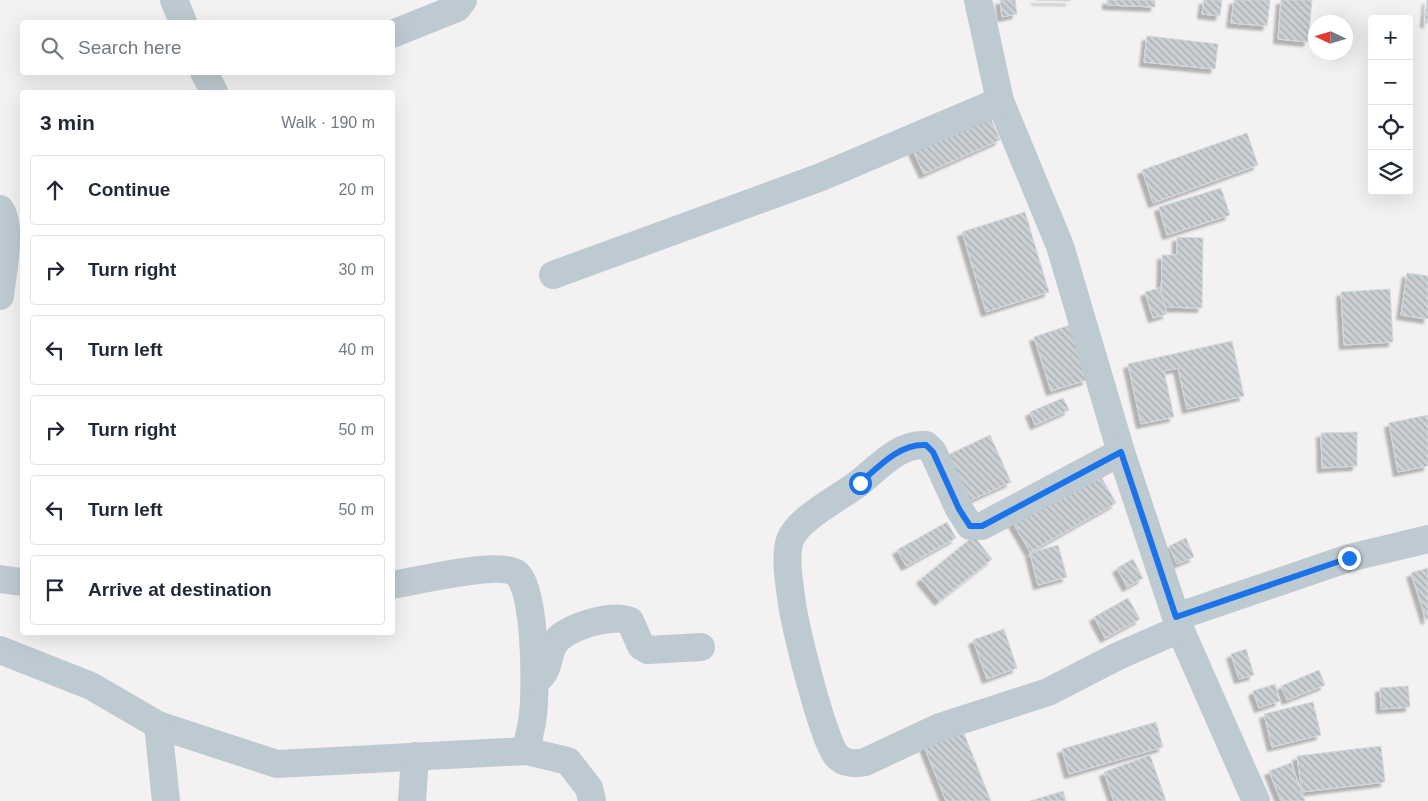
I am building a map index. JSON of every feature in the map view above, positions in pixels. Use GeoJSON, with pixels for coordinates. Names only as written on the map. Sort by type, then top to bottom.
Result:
{"type":"FeatureCollection","features":[{"type":"Feature","properties":{"kind":"street"},"geometry":{"type":"LineString","coordinates":[[174,0],[182,20]]}},
{"type":"Feature","properties":{"kind":"street"},"geometry":{"type":"LineString","coordinates":[[395,33],[457,8],[463,0]]}},
{"type":"Feature","properties":{"kind":"street"},"geometry":{"type":"LineString","coordinates":[[978,0],[1000,101],[1060,246],[1121,452],[1178,623],[1256,801]]}},
{"type":"Feature","properties":{"kind":"street"},"geometry":{"type":"LineString","coordinates":[[206,75],[213,90]]}},
{"type":"Feature","properties":{"kind":"street"},"geometry":{"type":"LineString","coordinates":[[553,275],[821,177],[1000,101]]}},
{"type":"Feature","properties":{"kind":"street"},"geometry":{"type":"LineString","coordinates":[[0,209],[4,214],[7,230],[0,296]]}},
{"type":"Feature","properties":{"kind":"street"},"geometry":{"type":"LineString","coordinates":[[1121,452],[982,526],[970,526],[959,509],[933,452],[926,445],[917,444],[889,457],[860,483],[804,522],[790,540],[788,563],[792,606],[825,734],[836,755],[841,760],[856,764],[865,762],[940,727],[1048,692],[1178,623],[1349,558],[1428,539]]}},
{"type":"Feature","properties":{"kind":"street"},"geometry":{"type":"LineString","coordinates":[[395,584],[491,568],[516,573],[524,581],[534,645],[535,680],[533,714],[526,751]]}},
{"type":"Feature","properties":{"kind":"street"},"geometry":{"type":"LineString","coordinates":[[0,579],[20,582]]}},
{"type":"Feature","properties":{"kind":"street"},"geometry":{"type":"LineString","coordinates":[[535,680],[545,672],[554,644],[560,637],[597,621],[623,618],[630,621],[640,646],[648,650],[701,647]]}},
{"type":"Feature","properties":{"kind":"street"},"geometry":{"type":"LineString","coordinates":[[0,650],[91,686],[158,724],[277,764],[526,751],[568,761],[589,788],[592,801]]}},
{"type":"Feature","properties":{"kind":"street"},"geometry":{"type":"LineString","coordinates":[[158,724],[166,801]]}},
{"type":"Feature","properties":{"kind":"street"},"geometry":{"type":"LineString","coordinates":[[412,801],[415,756]]}},
{"type":"Feature","properties":{"kind":"building"},"geometry":{"type":"Polygon","coordinates":[[[1000,0],[1015,0],[1017,14],[1002,17],[1000,0]]]}},
{"type":"Feature","properties":{"kind":"building"},"geometry":{"type":"Polygon","coordinates":[[[1035,0],[1070,0],[1070,1],[1035,0]]]}},
{"type":"Feature","properties":{"kind":"building"},"geometry":{"type":"Polygon","coordinates":[[[1107,0],[1155,0],[1155,7],[1107,5],[1107,0]]]}},
{"type":"Feature","properties":{"kind":"building"},"geometry":{"type":"Polygon","coordinates":[[[1204,0],[1222,0],[1220,16],[1202,14],[1204,0]]]}},
{"type":"Feature","properties":{"kind":"building"},"geometry":{"type":"Polygon","coordinates":[[[1234,0],[1270,0],[1267,26],[1231,23],[1234,0]]]}},
{"type":"Feature","properties":{"kind":"building"},"geometry":{"type":"Polygon","coordinates":[[[1281,0],[1312,0],[1311,15],[1308,15],[1308,42],[1278,39],[1281,0]]]}},
{"type":"Feature","properties":{"kind":"building"},"geometry":{"type":"Polygon","coordinates":[[[1427,0],[1428,23],[1425,23],[1427,0]]]}},
{"type":"Feature","properties":{"kind":"building"},"geometry":{"type":"Polygon","coordinates":[[[1147,36],[1218,44],[1215,69],[1144,62],[1147,36]]]}},
{"type":"Feature","properties":{"kind":"building"},"geometry":{"type":"Polygon","coordinates":[[[986,107],[1000,140],[924,174],[909,142],[986,107]]]}},
{"type":"Feature","properties":{"kind":"building"},"geometry":{"type":"Polygon","coordinates":[[[1247,133],[1258,165],[1153,203],[1142,170],[1247,133]]]}},
{"type":"Feature","properties":{"kind":"building"},"geometry":{"type":"Polygon","coordinates":[[[1221,188],[1230,215],[1167,235],[1159,207],[1221,188]]]}},
{"type":"Feature","properties":{"kind":"building"},"geometry":{"type":"Polygon","coordinates":[[[1025,212],[1049,292],[986,312],[962,232],[1025,212]]]}},
{"type":"Feature","properties":{"kind":"building"},"geometry":{"type":"Polygon","coordinates":[[[1177,237],[1203,238],[1202,308],[1161,307],[1162,255],[1177,255],[1177,237]]]}},
{"type":"Feature","properties":{"kind":"building"},"geometry":{"type":"Polygon","coordinates":[[[1407,273],[1428,276],[1428,319],[1401,315],[1407,273]]]}},
{"type":"Feature","properties":{"kind":"building"},"geometry":{"type":"Polygon","coordinates":[[[1160,288],[1167,314],[1153,318],[1145,292],[1160,288]]]}},
{"type":"Feature","properties":{"kind":"building"},"geometry":{"type":"Polygon","coordinates":[[[1390,289],[1393,342],[1344,345],[1341,292],[1390,289]]]}},
{"type":"Feature","properties":{"kind":"building"},"geometry":{"type":"Polygon","coordinates":[[[1070,325],[1087,380],[1051,391],[1034,337],[1070,325]]]}},
{"type":"Feature","properties":{"kind":"building"},"geometry":{"type":"Polygon","coordinates":[[[1232,341],[1244,396],[1187,409],[1178,368],[1164,371],[1174,417],[1141,424],[1128,364],[1232,341]]]}},
{"type":"Feature","properties":{"kind":"building"},"geometry":{"type":"Polygon","coordinates":[[[1063,398],[1069,410],[1035,425],[1030,412],[1063,398]]]}},
{"type":"Feature","properties":{"kind":"building"},"geometry":{"type":"Polygon","coordinates":[[[1428,415],[1428,466],[1398,472],[1389,423],[1428,415]]]}},
{"type":"Feature","properties":{"kind":"building"},"geometry":{"type":"Polygon","coordinates":[[[1357,432],[1357,466],[1322,468],[1321,433],[1357,432]]]}},
{"type":"Feature","properties":{"kind":"building"},"geometry":{"type":"Polygon","coordinates":[[[990,435],[1011,482],[956,507],[935,461],[990,435]]]}},
{"type":"Feature","properties":{"kind":"building"},"geometry":{"type":"Polygon","coordinates":[[[1091,459],[1116,503],[1030,552],[1005,509],[1091,459]]]}},
{"type":"Feature","properties":{"kind":"building"},"geometry":{"type":"Polygon","coordinates":[[[947,522],[956,538],[906,566],[897,550],[947,522]]]}},
{"type":"Feature","properties":{"kind":"building"},"geometry":{"type":"Polygon","coordinates":[[[974,536],[992,559],[939,601],[921,579],[974,536]]]}},
{"type":"Feature","properties":{"kind":"building"},"geometry":{"type":"Polygon","coordinates":[[[1186,538],[1194,557],[1177,564],[1169,546],[1186,538]]]}},
{"type":"Feature","properties":{"kind":"building"},"geometry":{"type":"Polygon","coordinates":[[[1058,545],[1067,577],[1038,585],[1030,553],[1058,545]]]}},
{"type":"Feature","properties":{"kind":"building"},"geometry":{"type":"Polygon","coordinates":[[[1133,559],[1143,578],[1127,587],[1117,568],[1133,559]]]}},
{"type":"Feature","properties":{"kind":"building"},"geometry":{"type":"Polygon","coordinates":[[[1428,568],[1428,619],[1426,620],[1411,573],[1428,568]]]}},
{"type":"Feature","properties":{"kind":"building"},"geometry":{"type":"Polygon","coordinates":[[[1128,598],[1140,619],[1105,638],[1094,617],[1128,598]]]}},
{"type":"Feature","properties":{"kind":"building"},"geometry":{"type":"Polygon","coordinates":[[[1004,629],[1017,668],[987,679],[973,640],[1004,629]]]}},
{"type":"Feature","properties":{"kind":"building"},"geometry":{"type":"Polygon","coordinates":[[[1246,649],[1254,675],[1239,679],[1231,654],[1246,649]]]}},
{"type":"Feature","properties":{"kind":"building"},"geometry":{"type":"Polygon","coordinates":[[[1319,670],[1325,685],[1287,700],[1281,686],[1319,670]]]}},
{"type":"Feature","properties":{"kind":"building"},"geometry":{"type":"Polygon","coordinates":[[[1275,684],[1280,701],[1259,708],[1253,691],[1275,684]]]}},
{"type":"Feature","properties":{"kind":"building"},"geometry":{"type":"Polygon","coordinates":[[[1408,686],[1410,707],[1381,709],[1380,688],[1408,686]]]}},
{"type":"Feature","properties":{"kind":"building"},"geometry":{"type":"Polygon","coordinates":[[[1313,702],[1321,735],[1272,747],[1264,714],[1313,702]]]}},
{"type":"Feature","properties":{"kind":"building"},"geometry":{"type":"Polygon","coordinates":[[[959,721],[991,801],[946,801],[920,736],[959,721]]]}},
{"type":"Feature","properties":{"kind":"building"},"geometry":{"type":"Polygon","coordinates":[[[1156,722],[1163,747],[1069,774],[1062,749],[1156,722]]]}},
{"type":"Feature","properties":{"kind":"building"},"geometry":{"type":"Polygon","coordinates":[[[1381,746],[1385,782],[1302,792],[1297,756],[1381,746]]]}},
{"type":"Feature","properties":{"kind":"building"},"geometry":{"type":"Polygon","coordinates":[[[1150,755],[1166,801],[1114,801],[1104,772],[1150,755]]]}},
{"type":"Feature","properties":{"kind":"building"},"geometry":{"type":"Polygon","coordinates":[[[1291,763],[1305,801],[1281,801],[1269,771],[1291,763]]]}},
{"type":"Feature","properties":{"kind":"building"},"geometry":{"type":"Polygon","coordinates":[[[1063,791],[1066,801],[1030,801],[1063,791]]]}},
{"type":"Feature","properties":{"kind":"route"},"geometry":{"type":"LineString","coordinates":[[860,483],[889,457],[917,444],[926,445],[933,452],[959,509],[970,526],[982,526],[1121,452],[1176,617],[1349,558]]}}]}
